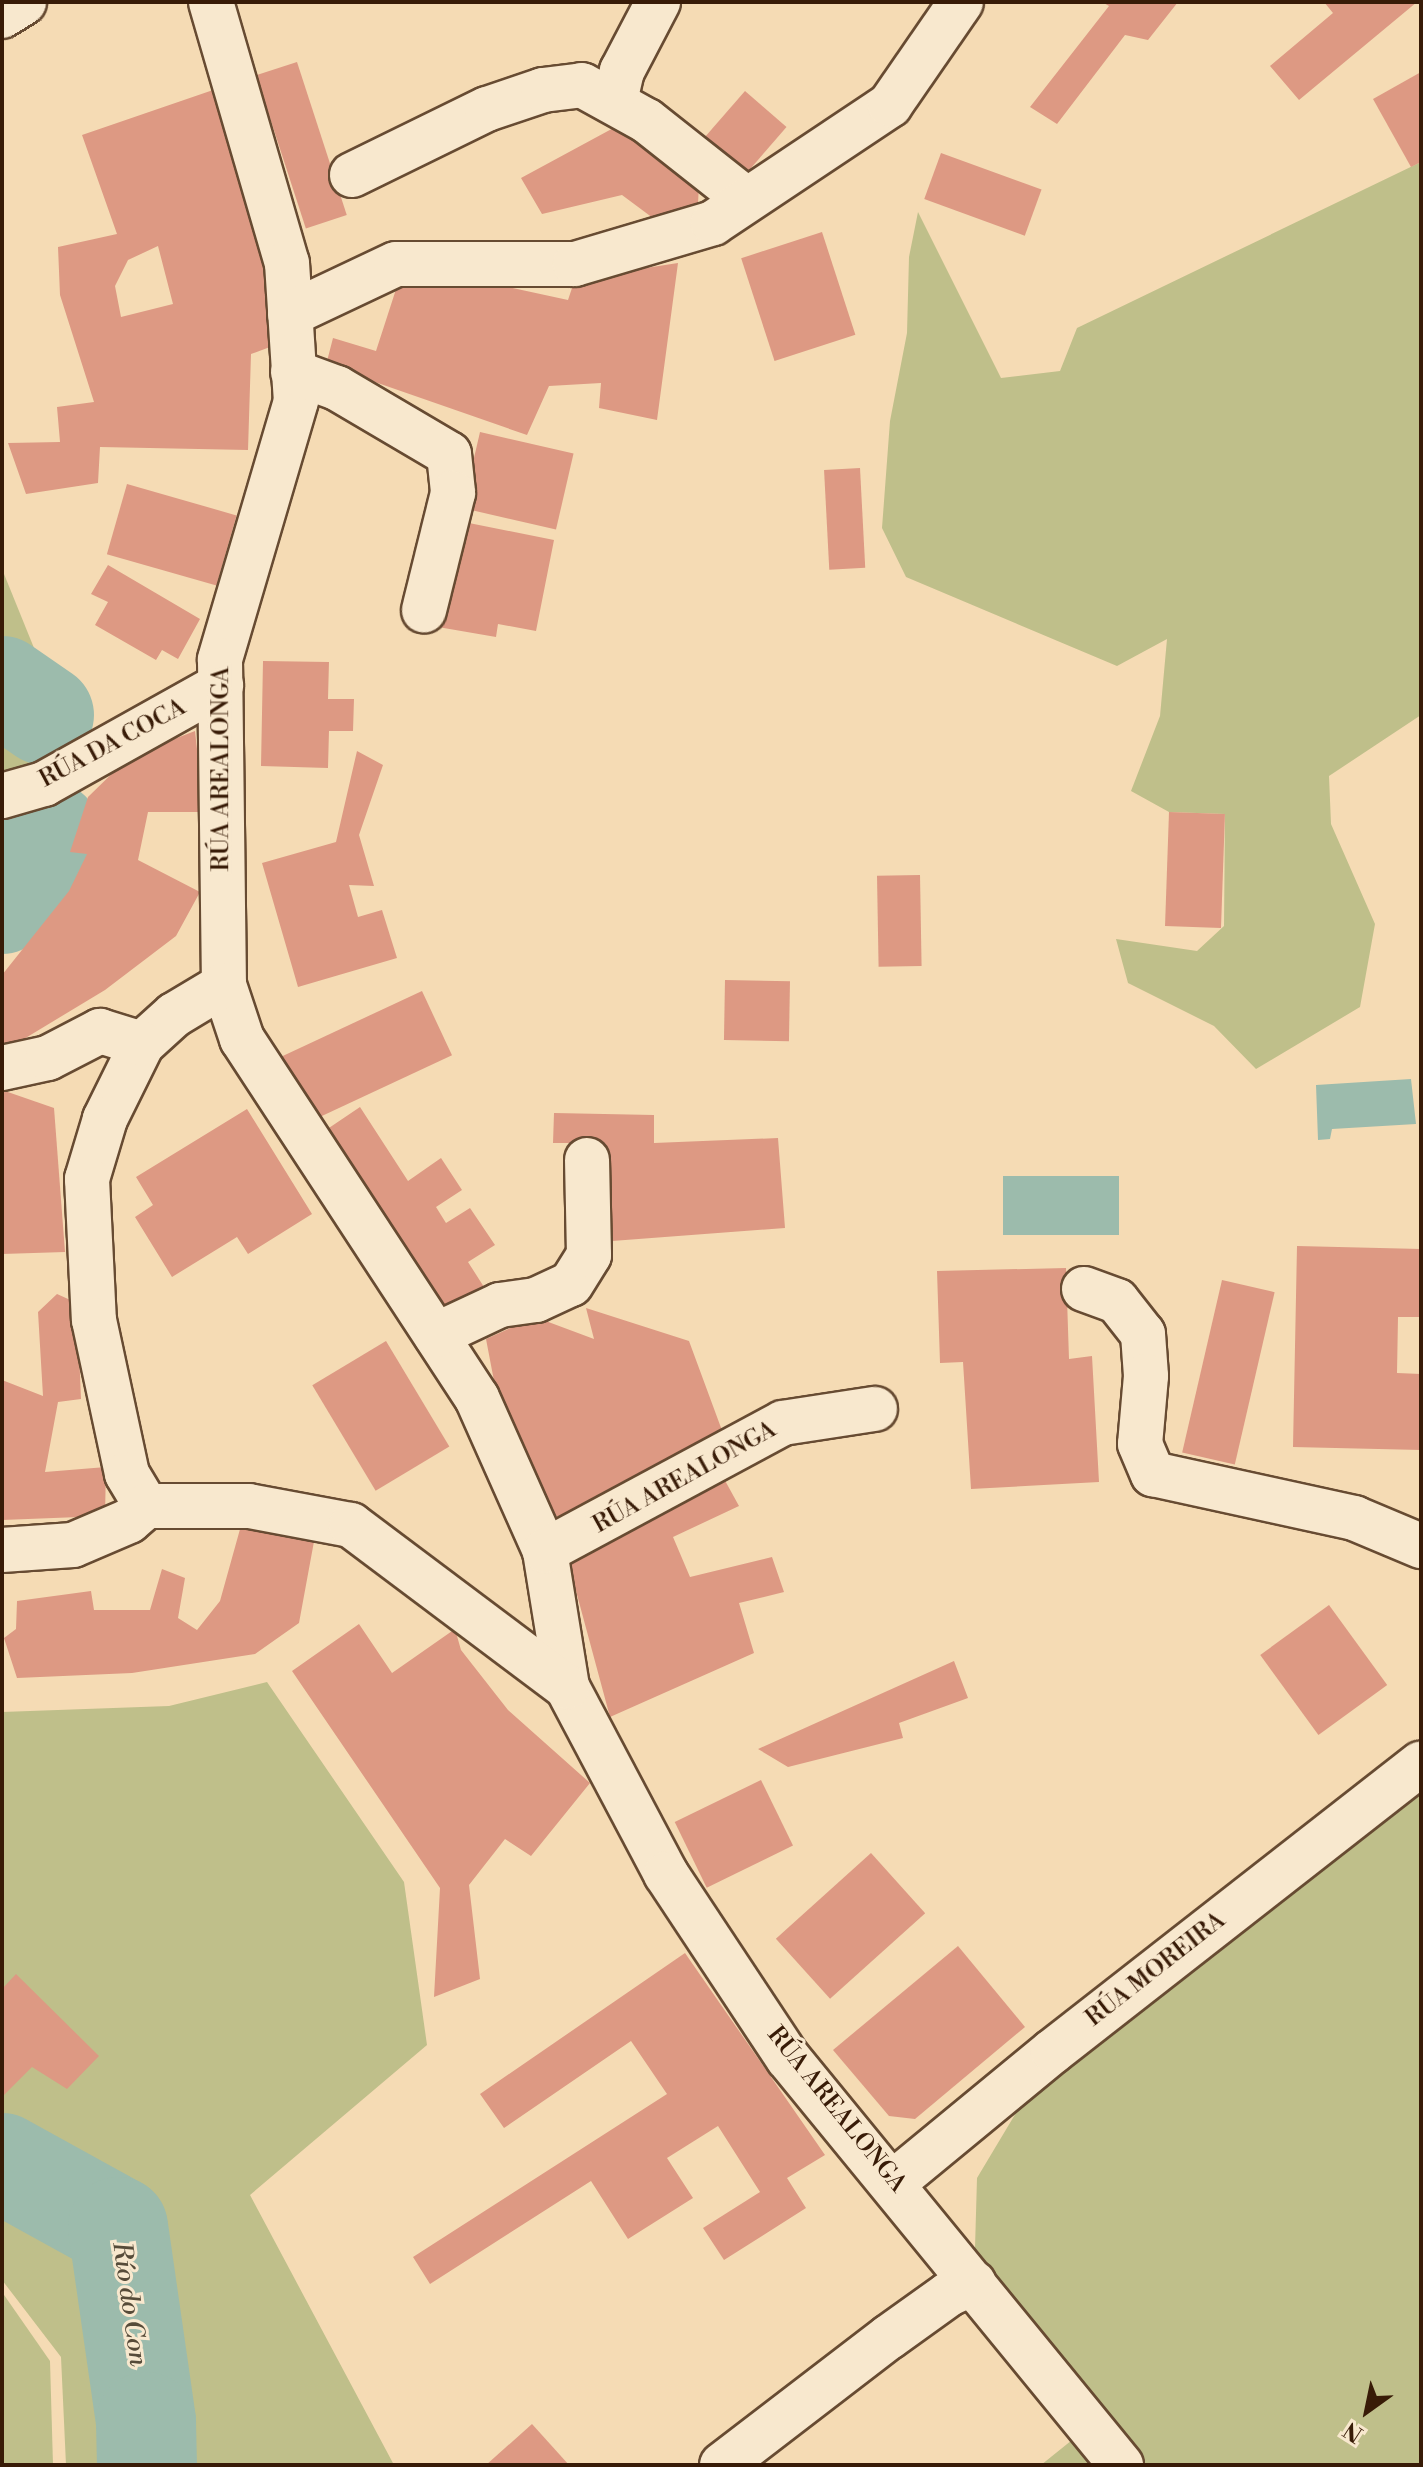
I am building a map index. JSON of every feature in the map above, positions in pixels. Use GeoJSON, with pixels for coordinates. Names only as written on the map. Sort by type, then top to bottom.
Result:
{"type":"FeatureCollection","features":[{"type":"Feature","properties":{"kind":"street"},"geometry":{"type":"LineString","coordinates":[[2,16],[24,2]]}},
{"type":"Feature","properties":{"kind":"street","name":"RÚA AREALONGA"},"geometry":{"type":"LineString","coordinates":[[211,2],[287,263],[296,401],[220,660],[224,985],[242,1039],[477,1398],[545,1551],[567,1687],[666,1874],[788,2058],[894,2182],[1121,2465]]}},
{"type":"Feature","properties":{"kind":"street"},"geometry":{"type":"LineString","coordinates":[[615,101],[622,71],[658,2]]}},
{"type":"Feature","properties":{"kind":"street"},"geometry":{"type":"LineString","coordinates":[[290,314],[396,264],[575,264],[713,223],[890,105],[961,2]]}},
{"type":"Feature","properties":{"kind":"street"},"geometry":{"type":"LineString","coordinates":[[352,175],[487,109],[543,90],[582,85],[615,101],[747,200]]}},
{"type":"Feature","properties":{"kind":"street"},"geometry":{"type":"LineString","coordinates":[[293,372],[337,388],[449,454],[453,493],[424,610]]}},
{"type":"Feature","properties":{"kind":"street","name":"RÚA DA COCA"},"geometry":{"type":"LineString","coordinates":[[2,796],[44,784],[221,685]]}},
{"type":"Feature","properties":{"kind":"street"},"geometry":{"type":"LineString","coordinates":[[2,1550],[73,1545],[129,1521],[146,1506],[127,1474],[94,1320],[87,1179],[105,1119],[142,1044],[174,1015],[224,985]]}},
{"type":"Feature","properties":{"kind":"street"},"geometry":{"type":"LineString","coordinates":[[2,1068],[48,1058],[100,1031],[142,1044]]}},
{"type":"Feature","properties":{"kind":"street"},"geometry":{"type":"LineString","coordinates":[[436,1335],[500,1305],[536,1300],[571,1284],[589,1255],[587,1160]]}},
{"type":"Feature","properties":{"kind":"street"},"geometry":{"type":"LineString","coordinates":[[1084,1289],[1117,1301],[1143,1334],[1146,1376],[1140,1444],[1153,1474],[1354,1518],[1421,1546]]}},
{"type":"Feature","properties":{"kind":"street","name":"RÚA AREALONGA"},"geometry":{"type":"LineString","coordinates":[[545,1551],[783,1423],[875,1409]]}},
{"type":"Feature","properties":{"kind":"street","name":"RÚA AREALONGA"},"geometry":{"type":"LineString","coordinates":[[146,1506],[249,1506],[351,1525],[567,1687]]}},
{"type":"Feature","properties":{"kind":"street","name":"RÚA MOREIRA"},"geometry":{"type":"LineString","coordinates":[[894,2182],[1053,2051],[1421,1764]]}},
{"type":"Feature","properties":{"kind":"street"},"geometry":{"type":"LineString","coordinates":[[722,2465],[901,2328],[974,2283]]}},
{"type":"Feature","properties":{"kind":"green space"},"geometry":{"type":"Polygon","coordinates":[[[1421,162],[1421,715],[1329,776],[1331,824],[1375,924],[1360,1007],[1256,1069],[1214,1026],[1128,983],[1116,939],[1197,951],[1224,926],[1225,814],[1169,812],[1131,791],[1160,716],[1167,639],[1117,666],[906,577],[882,528],[890,421],[907,333],[909,257],[918,212],[1001,378],[1060,371],[1077,328],[1421,162]]]}},
{"type":"Feature","properties":{"kind":"green space"},"geometry":{"type":"Polygon","coordinates":[[[2,569],[81,764],[2,796],[2,569]]]}},
{"type":"Feature","properties":{"kind":"green space"},"geometry":{"type":"Polygon","coordinates":[[[267,1682],[404,1882],[427,2045],[250,2195],[394,2465],[66,2465],[61,2357],[2,2280],[2,1712],[169,1706],[267,1682]]]}},
{"type":"Feature","properties":{"kind":"green space"},"geometry":{"type":"Polygon","coordinates":[[[1421,1764],[1421,2465],[1041,2465],[1087,2428],[974,2283],[977,2178],[1053,2051],[1421,1764]]]}},
{"type":"Feature","properties":{"kind":"green space"},"geometry":{"type":"Polygon","coordinates":[[[2,2292],[50,2361],[53,2465],[2,2465],[2,2292]]]}},
{"type":"Feature","properties":{"kind":"shaded area"},"geometry":{"type":"Polygon","coordinates":[[[1411,1079],[1416,1124],[1332,1129],[1330,1139],[1318,1140],[1316,1085],[1411,1079]]]}},
{"type":"Feature","properties":{"kind":"shaded area"},"geometry":{"type":"Polygon","coordinates":[[[1003,1176],[1119,1176],[1119,1235],[1003,1235],[1003,1176]]]}},
{"type":"Feature","properties":{"kind":"building"},"geometry":{"type":"Polygon","coordinates":[[[1102,2],[1178,2],[1148,40],[1125,35],[1057,124],[1030,107],[1109,6],[1102,2]]]}},
{"type":"Feature","properties":{"kind":"building"},"geometry":{"type":"Polygon","coordinates":[[[1324,2],[1417,2],[1299,100],[1270,66],[1333,13],[1324,2]]]}},
{"type":"Feature","properties":{"kind":"building"},"geometry":{"type":"Polygon","coordinates":[[[297,62],[347,215],[306,228],[256,75],[297,62]]]}},
{"type":"Feature","properties":{"kind":"building"},"geometry":{"type":"Polygon","coordinates":[[[1421,72],[1421,162],[1411,167],[1373,99],[1421,72]]]}},
{"type":"Feature","properties":{"kind":"building"},"geometry":{"type":"Polygon","coordinates":[[[216,89],[269,281],[270,347],[251,354],[248,450],[100,447],[98,483],[26,494],[8,443],[60,442],[57,407],[94,402],[60,295],[58,247],[117,234],[82,135],[216,89]],[[158,246],[128,260],[115,286],[121,317],[173,304],[158,246]]]}},
{"type":"Feature","properties":{"kind":"building"},"geometry":{"type":"Polygon","coordinates":[[[745,91],[787,127],[741,179],[700,143],[745,91]]]}},
{"type":"Feature","properties":{"kind":"building"},"geometry":{"type":"Polygon","coordinates":[[[619,125],[699,184],[698,204],[665,227],[622,195],[542,214],[521,178],[619,125]]]}},
{"type":"Feature","properties":{"kind":"building"},"geometry":{"type":"Polygon","coordinates":[[[941,153],[1042,190],[1025,236],[924,199],[941,153]]]}},
{"type":"Feature","properties":{"kind":"building"},"geometry":{"type":"Polygon","coordinates":[[[822,232],[855,335],[775,361],[741,258],[822,232]]]}},
{"type":"Feature","properties":{"kind":"building"},"geometry":{"type":"Polygon","coordinates":[[[678,263],[657,420],[599,408],[601,383],[549,386],[527,435],[326,365],[333,338],[376,351],[399,280],[481,281],[568,300],[575,279],[678,263]]]}},
{"type":"Feature","properties":{"kind":"building"},"geometry":{"type":"Polygon","coordinates":[[[480,432],[574,454],[556,530],[462,508],[480,432]]]}},
{"type":"Feature","properties":{"kind":"building"},"geometry":{"type":"Polygon","coordinates":[[[860,468],[865,568],[829,570],[824,470],[860,468]]]}},
{"type":"Feature","properties":{"kind":"building"},"geometry":{"type":"Polygon","coordinates":[[[127,484],[237,515],[216,586],[107,554],[127,484]]]}},
{"type":"Feature","properties":{"kind":"building"},"geometry":{"type":"Polygon","coordinates":[[[459,521],[554,540],[536,631],[498,624],[496,637],[438,627],[459,521]]]}},
{"type":"Feature","properties":{"kind":"building"},"geometry":{"type":"Polygon","coordinates":[[[108,565],[200,619],[178,659],[162,650],[156,660],[95,625],[108,602],[91,594],[108,565]]]}},
{"type":"Feature","properties":{"kind":"building"},"geometry":{"type":"Polygon","coordinates":[[[263,661],[329,662],[328,699],[354,699],[353,731],[329,731],[328,768],[261,766],[263,661]]]}},
{"type":"Feature","properties":{"kind":"building"},"geometry":{"type":"Polygon","coordinates":[[[195,731],[204,812],[148,812],[138,860],[200,892],[176,936],[105,990],[4,1051],[2,975],[69,891],[87,854],[70,852],[88,797],[130,756],[195,731]]]}},
{"type":"Feature","properties":{"kind":"building"},"geometry":{"type":"Polygon","coordinates":[[[357,751],[383,765],[359,835],[374,886],[349,885],[358,917],[382,910],[397,958],[298,987],[262,863],[336,842],[357,751]]]}},
{"type":"Feature","properties":{"kind":"building"},"geometry":{"type":"Polygon","coordinates":[[[1169,812],[1225,814],[1221,928],[1165,926],[1169,812]]]}},
{"type":"Feature","properties":{"kind":"building"},"geometry":{"type":"Polygon","coordinates":[[[920,875],[922,966],[879,967],[877,876],[920,875]]]}},
{"type":"Feature","properties":{"kind":"building"},"geometry":{"type":"Polygon","coordinates":[[[725,980],[790,981],[789,1041],[724,1040],[725,980]]]}},
{"type":"Feature","properties":{"kind":"building"},"geometry":{"type":"Polygon","coordinates":[[[422,991],[452,1055],[311,1121],[281,1057],[422,991]]]}},
{"type":"Feature","properties":{"kind":"building"},"geometry":{"type":"Polygon","coordinates":[[[2,1090],[54,1108],[65,1252],[2,1254],[2,1090]]]}},
{"type":"Feature","properties":{"kind":"building"},"geometry":{"type":"Polygon","coordinates":[[[360,1107],[408,1181],[441,1158],[462,1190],[436,1207],[446,1223],[470,1208],[495,1245],[468,1262],[484,1287],[441,1315],[320,1134],[360,1107]]]}},
{"type":"Feature","properties":{"kind":"building"},"geometry":{"type":"Polygon","coordinates":[[[247,1109],[312,1214],[248,1254],[237,1237],[172,1277],[135,1217],[153,1205],[136,1177],[247,1109]]]}},
{"type":"Feature","properties":{"kind":"building"},"geometry":{"type":"Polygon","coordinates":[[[554,1113],[654,1115],[654,1143],[778,1138],[785,1228],[612,1241],[605,1143],[553,1143],[554,1113]]]}},
{"type":"Feature","properties":{"kind":"building"},"geometry":{"type":"Polygon","coordinates":[[[1297,1246],[1421,1249],[1421,1317],[1398,1317],[1397,1373],[1421,1374],[1421,1450],[1293,1447],[1297,1246]]]}},
{"type":"Feature","properties":{"kind":"building"},"geometry":{"type":"Polygon","coordinates":[[[1066,1268],[1069,1359],[1092,1356],[1099,1482],[971,1489],[963,1362],[940,1363],[937,1271],[1066,1268]]]}},
{"type":"Feature","properties":{"kind":"building"},"geometry":{"type":"Polygon","coordinates":[[[1222,1280],[1275,1292],[1235,1465],[1182,1452],[1222,1280]]]}},
{"type":"Feature","properties":{"kind":"building"},"geometry":{"type":"Polygon","coordinates":[[[57,1294],[77,1303],[81,1399],[58,1402],[45,1472],[106,1467],[105,1516],[2,1520],[2,1380],[43,1396],[38,1312],[57,1294]]]}},
{"type":"Feature","properties":{"kind":"building"},"geometry":{"type":"Polygon","coordinates":[[[586,1308],[689,1341],[727,1444],[570,1518],[538,1513],[503,1428],[486,1339],[535,1317],[594,1339],[586,1308]]]}},
{"type":"Feature","properties":{"kind":"building"},"geometry":{"type":"Polygon","coordinates":[[[386,1341],[449,1446],[376,1491],[312,1385],[386,1341]]]}},
{"type":"Feature","properties":{"kind":"building"},"geometry":{"type":"Polygon","coordinates":[[[717,1466],[739,1506],[673,1537],[690,1577],[772,1557],[784,1592],[739,1603],[754,1653],[610,1717],[569,1565],[717,1466]]]}},
{"type":"Feature","properties":{"kind":"building"},"geometry":{"type":"Polygon","coordinates":[[[242,1522],[315,1536],[299,1623],[255,1654],[132,1673],[17,1678],[4,1638],[16,1629],[17,1601],[91,1591],[94,1610],[150,1610],[162,1569],[185,1578],[178,1618],[197,1630],[220,1601],[242,1522]]]}},
{"type":"Feature","properties":{"kind":"building"},"geometry":{"type":"Polygon","coordinates":[[[1329,1605],[1387,1685],[1318,1735],[1260,1655],[1329,1605]]]}},
{"type":"Feature","properties":{"kind":"building"},"geometry":{"type":"Polygon","coordinates":[[[359,1624],[392,1673],[455,1629],[461,1650],[508,1710],[590,1783],[531,1856],[505,1839],[469,1885],[480,1979],[434,1997],[440,1888],[292,1671],[359,1624]]]}},
{"type":"Feature","properties":{"kind":"building"},"geometry":{"type":"Polygon","coordinates":[[[954,1661],[968,1698],[899,1723],[903,1738],[788,1767],[758,1749],[954,1661]]]}},
{"type":"Feature","properties":{"kind":"building"},"geometry":{"type":"Polygon","coordinates":[[[761,1780],[793,1846],[707,1888],[675,1822],[761,1780]]]}},
{"type":"Feature","properties":{"kind":"building"},"geometry":{"type":"Polygon","coordinates":[[[871,1853],[925,1913],[830,1999],[776,1939],[871,1853]]]}},
{"type":"Feature","properties":{"kind":"building"},"geometry":{"type":"Polygon","coordinates":[[[958,1946],[1025,2027],[915,2119],[889,2116],[833,2050],[958,1946]]]}},
{"type":"Feature","properties":{"kind":"building"},"geometry":{"type":"Polygon","coordinates":[[[685,1953],[825,2155],[787,2178],[806,2208],[724,2260],[703,2228],[760,2192],[718,2126],[667,2158],[693,2198],[628,2239],[591,2181],[430,2284],[413,2257],[667,2094],[631,2041],[504,2128],[480,2094],[685,1953]]]}},
{"type":"Feature","properties":{"kind":"building"},"geometry":{"type":"Polygon","coordinates":[[[16,1974],[99,2056],[67,2089],[32,2067],[2,2097],[2,1989],[16,1974]]]}},
{"type":"Feature","properties":{"kind":"building"},"geometry":{"type":"Polygon","coordinates":[[[532,2424],[569,2465],[486,2465],[532,2424]]]}},
{"type":"Feature","properties":{"kind":"waterway","name":"Río do Con"},"geometry":{"type":"LineString","coordinates":[[2,686],[44,715]]}},
{"type":"Feature","properties":{"kind":"waterway","name":"Río do Con"},"geometry":{"type":"LineString","coordinates":[[2,904],[50,831]]}},
{"type":"Feature","properties":{"kind":"waterway","name":"Río do Con"},"geometry":{"type":"LineString","coordinates":[[2,2163],[118,2227],[146,2422],[147,2465]]}}]}
